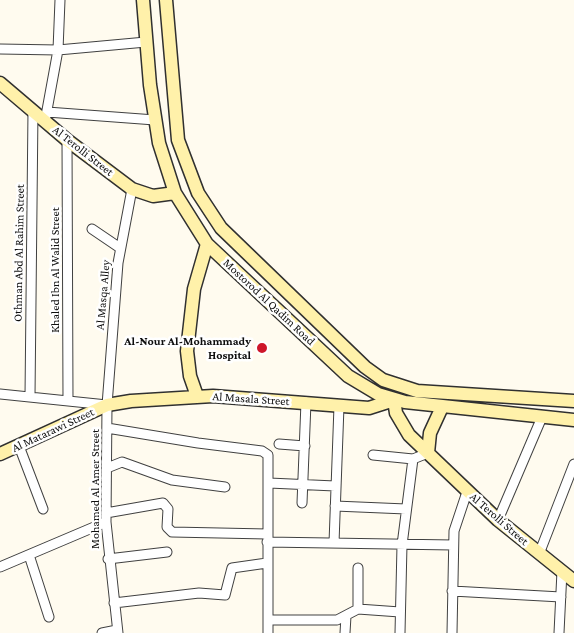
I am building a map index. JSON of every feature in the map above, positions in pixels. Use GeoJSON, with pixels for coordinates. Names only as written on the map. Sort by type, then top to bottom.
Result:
{"type":"FeatureCollection","features":[{"type":"Feature","properties":{"kind":"main road","name":"Mostorod Al Qadim Road"},"geometry":{"type":"LineString","coordinates":[[143,0],[155,120],[164,160],[175,193],[207,244],[348,376],[367,389],[394,400],[574,420]]}},
{"type":"Feature","properties":{"kind":"main road","name":"Mostorod Al Qadim Road"},"geometry":{"type":"LineString","coordinates":[[166,0],[178,140],[198,193],[221,228],[365,368],[384,380],[416,391],[574,401]]}},
{"type":"Feature","properties":{"kind":"main road","name":"Al Terolli Street"},"geometry":{"type":"LineString","coordinates":[[0,83],[33,110],[46,116],[67,140],[132,189],[154,196],[175,193]]}},
{"type":"Feature","properties":{"kind":"main road"},"geometry":{"type":"LineString","coordinates":[[197,396],[190,376],[187,351],[194,289],[207,244]]}},
{"type":"Feature","properties":{"kind":"main road","name":"Al Masala Street"},"geometry":{"type":"LineString","coordinates":[[107,405],[153,398],[197,396],[375,408],[394,400]]}},
{"type":"Feature","properties":{"kind":"main road","name":"Al Terolli Street"},"geometry":{"type":"LineString","coordinates":[[394,400],[401,425],[409,436],[498,520],[574,581]]}},
{"type":"Feature","properties":{"kind":"main road","name":"Al Matarawi Street"},"geometry":{"type":"LineString","coordinates":[[0,454],[107,405]]}},
{"type":"Feature","properties":{"kind":"main road"},"geometry":{"type":"LineString","coordinates":[[428,453],[430,433],[442,406]]}},
{"type":"Feature","properties":{"kind":"street"},"geometry":{"type":"LineString","coordinates":[[60,0],[58,50],[46,116],[155,120]]}},
{"type":"Feature","properties":{"kind":"street"},"geometry":{"type":"LineString","coordinates":[[0,45],[0,49],[58,50],[146,42]]}},
{"type":"Feature","properties":{"kind":"street","name":"Othman Abd Al Rahim Street"},"geometry":{"type":"LineString","coordinates":[[30,396],[33,110]]}},
{"type":"Feature","properties":{"kind":"street","name":"Khaled Ibn Al Walid Street"},"geometry":{"type":"LineString","coordinates":[[67,140],[68,400]]}},
{"type":"Feature","properties":{"kind":"street","name":"Al Masqa Alley"},"geometry":{"type":"LineString","coordinates":[[107,405],[120,248],[132,189]]}},
{"type":"Feature","properties":{"kind":"street"},"geometry":{"type":"LineString","coordinates":[[92,229],[120,248]]}},
{"type":"Feature","properties":{"kind":"street"},"geometry":{"type":"LineString","coordinates":[[0,394],[107,405]]}},
{"type":"Feature","properties":{"kind":"street"},"geometry":{"type":"LineString","coordinates":[[302,503],[306,402]]}},
{"type":"Feature","properties":{"kind":"street","name":"Mohamed Al Amer Street"},"geometry":{"type":"LineString","coordinates":[[107,405],[106,517],[108,558],[118,632]]}},
{"type":"Feature","properties":{"kind":"street"},"geometry":{"type":"LineString","coordinates":[[334,544],[339,406]]}},
{"type":"Feature","properties":{"kind":"street"},"geometry":{"type":"LineString","coordinates":[[498,520],[542,417]]}},
{"type":"Feature","properties":{"kind":"street"},"geometry":{"type":"LineString","coordinates":[[107,428],[198,444],[262,451],[269,459],[267,538],[268,633]]}},
{"type":"Feature","properties":{"kind":"street"},"geometry":{"type":"LineString","coordinates":[[279,444],[304,446]]}},
{"type":"Feature","properties":{"kind":"street"},"geometry":{"type":"LineString","coordinates":[[19,446],[43,509]]}},
{"type":"Feature","properties":{"kind":"street"},"geometry":{"type":"LineString","coordinates":[[373,455],[413,459],[428,453]]}},
{"type":"Feature","properties":{"kind":"street"},"geometry":{"type":"LineString","coordinates":[[400,633],[402,544],[413,459]]}},
{"type":"Feature","properties":{"kind":"street"},"geometry":{"type":"LineString","coordinates":[[107,468],[122,462],[172,480],[225,487]]}},
{"type":"Feature","properties":{"kind":"street"},"geometry":{"type":"LineString","coordinates":[[539,554],[574,464]]}},
{"type":"Feature","properties":{"kind":"street"},"geometry":{"type":"LineString","coordinates":[[269,483],[335,486]]}},
{"type":"Feature","properties":{"kind":"street"},"geometry":{"type":"LineString","coordinates":[[452,633],[452,545],[457,518],[467,492]]}},
{"type":"Feature","properties":{"kind":"street"},"geometry":{"type":"LineString","coordinates":[[0,567],[29,555],[106,517],[163,503],[168,509],[167,527],[172,532],[334,544],[452,545]]}},
{"type":"Feature","properties":{"kind":"street"},"geometry":{"type":"LineString","coordinates":[[335,506],[406,509]]}},
{"type":"Feature","properties":{"kind":"street"},"geometry":{"type":"LineString","coordinates":[[108,558],[167,552]]}},
{"type":"Feature","properties":{"kind":"street"},"geometry":{"type":"LineString","coordinates":[[29,555],[49,617]]}},
{"type":"Feature","properties":{"kind":"street"},"geometry":{"type":"LineString","coordinates":[[114,602],[199,593],[225,595],[232,568],[267,563]]}},
{"type":"Feature","properties":{"kind":"street"},"geometry":{"type":"LineString","coordinates":[[358,568],[358,609]]}},
{"type":"Feature","properties":{"kind":"street"},"geometry":{"type":"LineString","coordinates":[[559,633],[562,571]]}},
{"type":"Feature","properties":{"kind":"street"},"geometry":{"type":"LineString","coordinates":[[452,591],[560,598]]}},
{"type":"Feature","properties":{"kind":"street"},"geometry":{"type":"LineString","coordinates":[[268,620],[333,620],[346,616],[358,609],[400,612]]}},
{"type":"Feature","properties":{"kind":"street"},"geometry":{"type":"LineString","coordinates":[[345,633],[346,616]]}},
{"type":"Feature","properties":{"kind":"street"},"geometry":{"type":"LineString","coordinates":[[102,633],[118,632]]}},
{"type":"Feature","properties":{"kind":"place","name":"Al-Nour Al-Mohammady Hospital"},"geometry":{"type":"Point","coordinates":[262,348]}}]}
